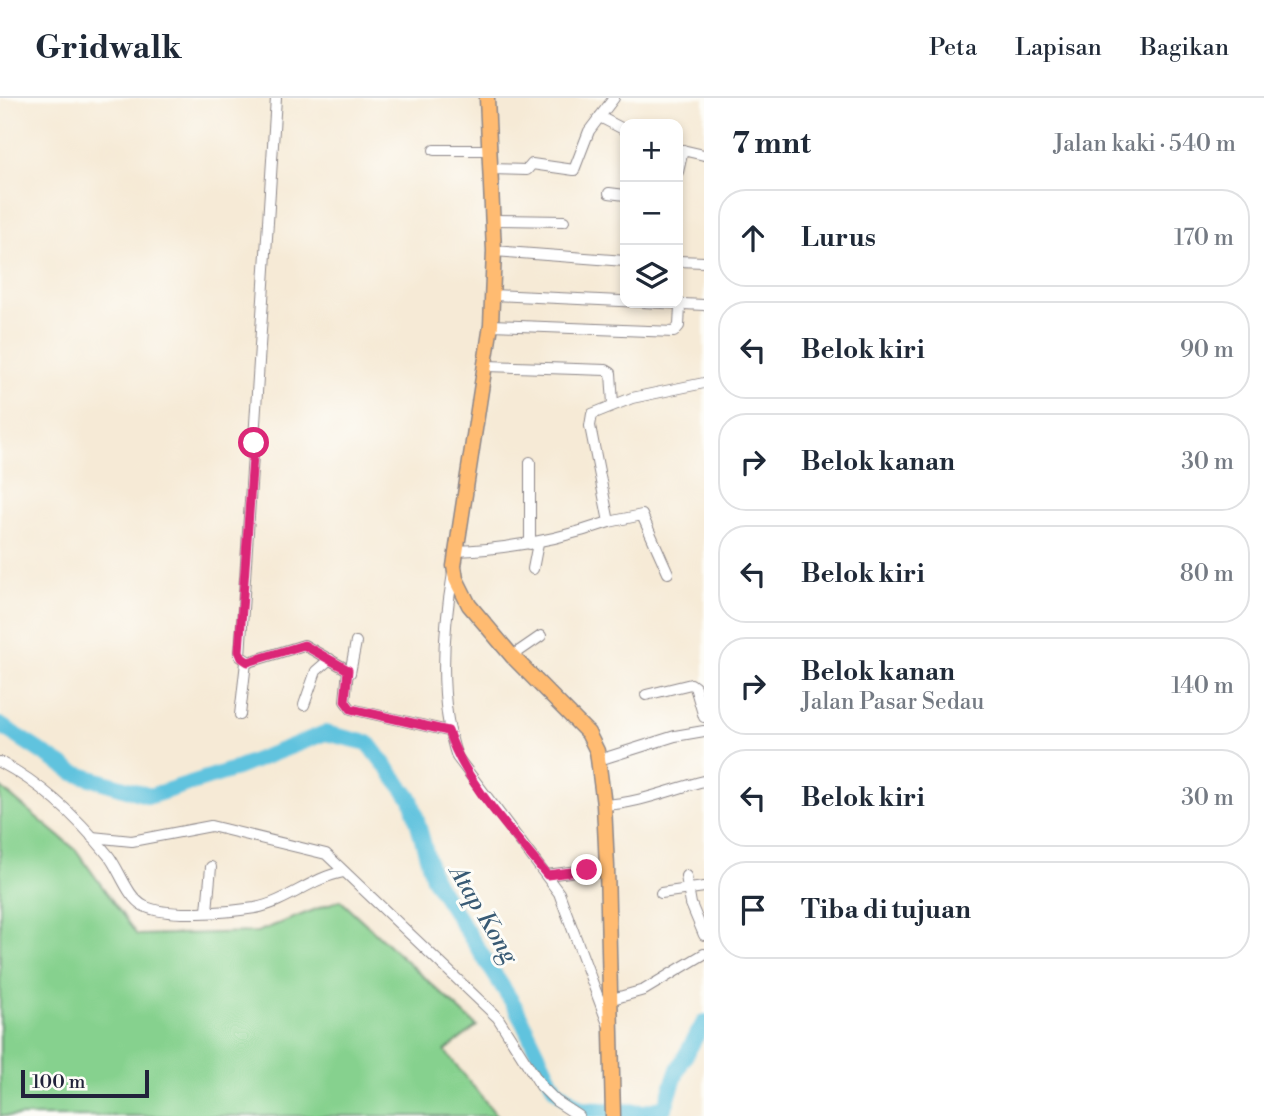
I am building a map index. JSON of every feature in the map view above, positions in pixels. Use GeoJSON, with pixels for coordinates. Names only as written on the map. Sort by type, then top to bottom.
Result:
{"type":"FeatureCollection","features":[{"type":"Feature","properties":{"kind":"highway"},"geometry":{"type":"LineString","coordinates":[[487,98],[494,220],[493,295],[486,366],[454,559],[456,579],[469,605],[512,656],[588,733],[599,760],[607,867],[613,1116]]}},
{"type":"Feature","properties":{"kind":"street"},"geometry":{"type":"LineString","coordinates":[[240,715],[246,662],[239,651],[276,98]]}},
{"type":"Feature","properties":{"kind":"street"},"geometry":{"type":"LineString","coordinates":[[491,169],[527,170],[532,164],[574,170],[586,137],[614,98]]}},
{"type":"Feature","properties":{"kind":"street"},"geometry":{"type":"LineString","coordinates":[[600,117],[620,127]]}},
{"type":"Feature","properties":{"kind":"street"},"geometry":{"type":"LineString","coordinates":[[434,150],[491,150]]}},
{"type":"Feature","properties":{"kind":"street"},"geometry":{"type":"LineString","coordinates":[[683,151],[704,155]]}},
{"type":"Feature","properties":{"kind":"street"},"geometry":{"type":"LineString","coordinates":[[609,193],[620,194]]}},
{"type":"Feature","properties":{"kind":"street"},"geometry":{"type":"LineString","coordinates":[[494,220],[564,221]]}},
{"type":"Feature","properties":{"kind":"street"},"geometry":{"type":"LineString","coordinates":[[494,251],[620,261]]}},
{"type":"Feature","properties":{"kind":"street"},"geometry":{"type":"LineString","coordinates":[[683,261],[704,262]]}},
{"type":"Feature","properties":{"kind":"street"},"geometry":{"type":"LineString","coordinates":[[493,295],[620,302]]}},
{"type":"Feature","properties":{"kind":"street"},"geometry":{"type":"LineString","coordinates":[[683,306],[704,305]]}},
{"type":"Feature","properties":{"kind":"street"},"geometry":{"type":"LineString","coordinates":[[491,325],[674,332],[679,326],[680,308]]}},
{"type":"Feature","properties":{"kind":"street"},"geometry":{"type":"LineString","coordinates":[[486,366],[607,370],[611,373],[613,404]]}},
{"type":"Feature","properties":{"kind":"street"},"geometry":{"type":"LineString","coordinates":[[609,522],[590,418],[592,414],[613,404],[704,383]]}},
{"type":"Feature","properties":{"kind":"street"},"geometry":{"type":"LineString","coordinates":[[530,463],[533,569]]}},
{"type":"Feature","properties":{"kind":"street"},"geometry":{"type":"LineString","coordinates":[[610,1028],[559,893],[469,777],[457,757],[448,731],[446,624],[454,559],[534,543],[642,515],[668,573]]}},
{"type":"Feature","properties":{"kind":"street"},"geometry":{"type":"LineString","coordinates":[[512,656],[541,636]]}},
{"type":"Feature","properties":{"kind":"street"},"geometry":{"type":"LineString","coordinates":[[356,642],[345,701],[351,709],[448,731]]}},
{"type":"Feature","properties":{"kind":"street"},"geometry":{"type":"LineString","coordinates":[[246,662],[304,645],[350,673]]}},
{"type":"Feature","properties":{"kind":"street"},"geometry":{"type":"LineString","coordinates":[[304,705],[316,671],[330,659]]}},
{"type":"Feature","properties":{"kind":"street"},"geometry":{"type":"LineString","coordinates":[[646,695],[691,684],[695,687],[704,717]]}},
{"type":"Feature","properties":{"kind":"street"},"geometry":{"type":"LineString","coordinates":[[599,760],[675,736],[704,731]]}},
{"type":"Feature","properties":{"kind":"street"},"geometry":{"type":"LineString","coordinates":[[0,762],[38,784],[92,837],[141,905],[163,912],[257,908],[328,875],[343,872]]}},
{"type":"Feature","properties":{"kind":"street"},"geometry":{"type":"LineString","coordinates":[[604,805],[643,800],[704,781]]}},
{"type":"Feature","properties":{"kind":"street"},"geometry":{"type":"LineString","coordinates":[[92,837],[132,841],[192,828],[220,827],[273,844],[323,853],[498,1018],[541,1086],[556,1101],[579,1116]]}},
{"type":"Feature","properties":{"kind":"street"},"geometry":{"type":"LineString","coordinates":[[207,911],[211,867]]}},
{"type":"Feature","properties":{"kind":"street"},"geometry":{"type":"LineString","coordinates":[[547,875],[607,867]]}},
{"type":"Feature","properties":{"kind":"street"},"geometry":{"type":"LineString","coordinates":[[686,876],[687,889],[704,935]]}},
{"type":"Feature","properties":{"kind":"street"},"geometry":{"type":"LineString","coordinates":[[661,893],[704,887]]}},
{"type":"Feature","properties":{"kind":"street"},"geometry":{"type":"LineString","coordinates":[[609,1000],[644,990],[704,954]]}},
{"type":"Feature","properties":{"kind":"green space"},"geometry":{"type":"Polygon","coordinates":[[[0,787],[76,850],[137,935],[257,932],[340,900],[477,1026],[445,1051],[497,1116],[0,1116],[0,787]]]}},
{"type":"Feature","properties":{"kind":"waterway","name":"Atap Kong"},"geometry":{"type":"LineString","coordinates":[[0,725],[74,773],[150,796],[229,771],[325,733],[368,743],[411,799],[433,878],[516,1008],[555,1089],[581,1109],[645,1112],[665,1107],[678,1069],[704,1022]]}},
{"type":"Feature","properties":{"kind":"route"},"geometry":{"type":"LineString","coordinates":[[254,443],[240,656],[248,662],[304,645],[346,668],[350,673],[345,701],[351,709],[448,731],[457,757],[469,777],[547,875],[587,870]]}}]}
